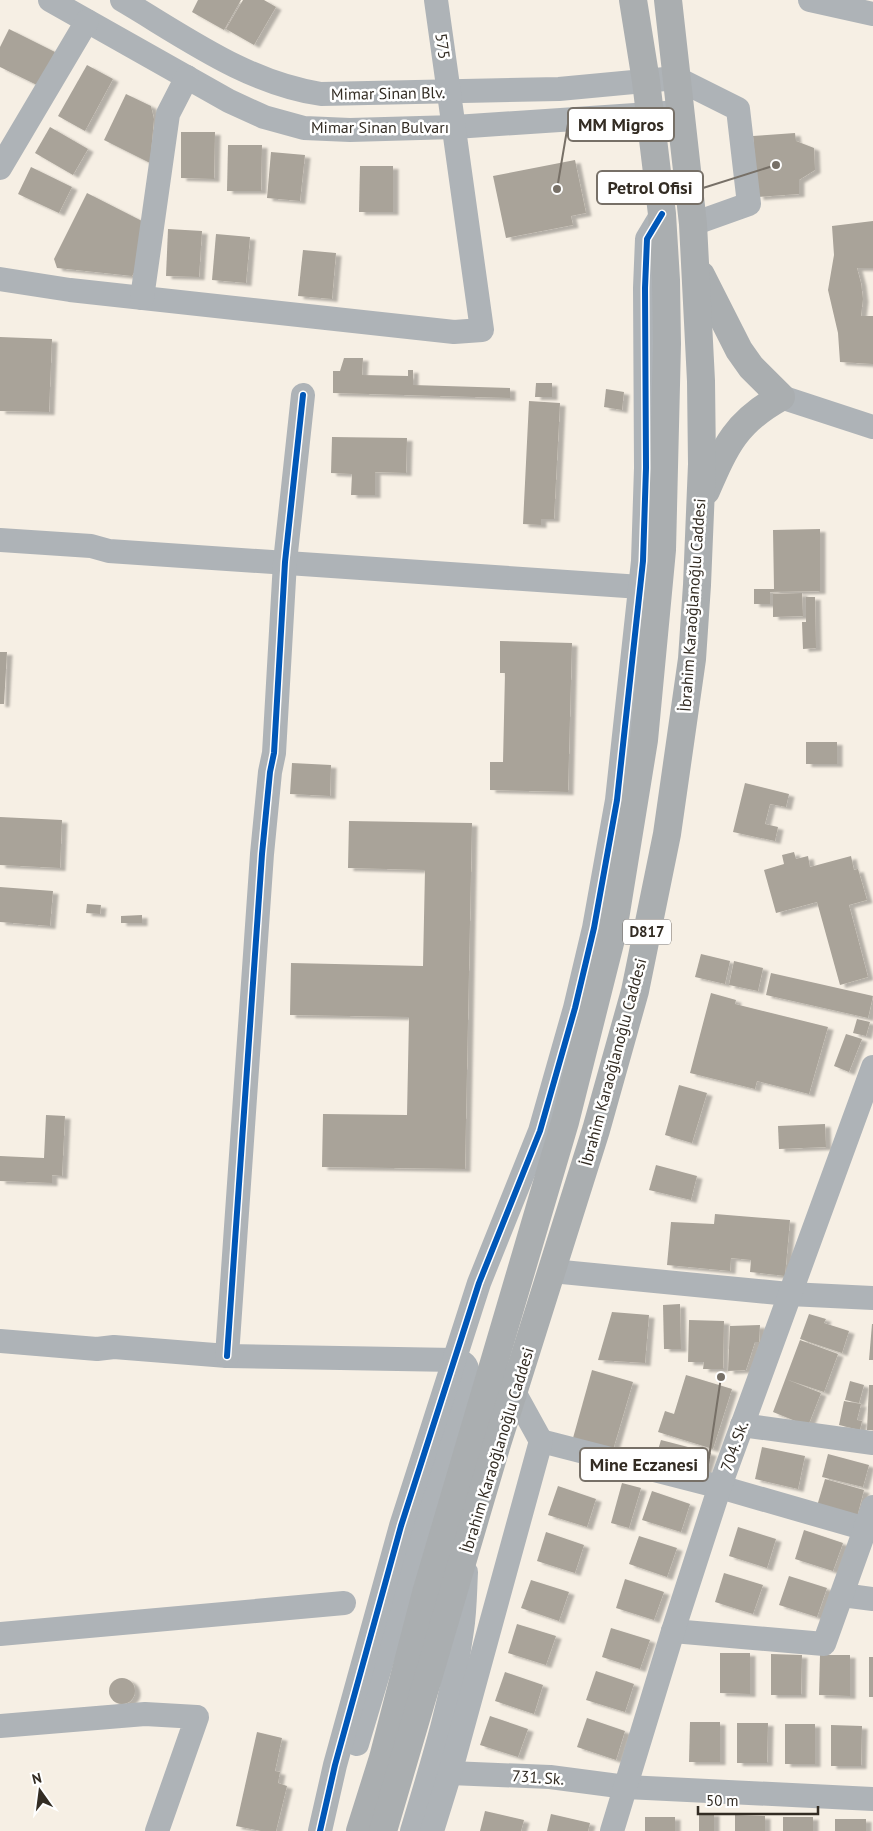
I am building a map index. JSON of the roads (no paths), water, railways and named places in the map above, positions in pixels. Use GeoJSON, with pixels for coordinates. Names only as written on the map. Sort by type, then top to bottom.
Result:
{"type":"FeatureCollection","features":[{"type":"Feature","properties":{"kind":"highway","name":"İbrahim Karaoğlanoğlu Caddesi"},"geometry":{"type":"LineString","coordinates":[[360,1831],[383,1758],[426,1593],[565,1122],[614,931],[644,740],[662,550],[667,344],[662,214],[646,81],[633,0]]}},
{"type":"Feature","properties":{"kind":"highway","name":"İbrahim Karaoğlanoğlu Caddesi"},"geometry":{"type":"LineString","coordinates":[[383,1831],[441,1640],[468,1542],[596,1130],[635,991],[667,834],[692,659],[700,504],[701,381],[693,224],[668,0]]}},
{"type":"Feature","properties":{"kind":"highway"},"geometry":{"type":"LineString","coordinates":[[696,265],[739,350],[760,377],[781,397],[750,417],[735,433],[724,451],[700,504]]}},
{"type":"Feature","properties":{"kind":"street","name":"Mimar Sinan Bulvarı"},"geometry":{"type":"LineString","coordinates":[[50,0],[248,111],[282,123],[304,128],[350,130],[455,127],[680,112]]}},
{"type":"Feature","properties":{"kind":"street","name":"Mimar Sinan Blv."},"geometry":{"type":"LineString","coordinates":[[122,0],[237,67],[283,86],[321,94],[559,89],[676,78]]}},
{"type":"Feature","properties":{"kind":"street","name":"575"},"geometry":{"type":"LineString","coordinates":[[142,298],[454,332],[482,330],[436,0]]}},
{"type":"Feature","properties":{"kind":"street"},"geometry":{"type":"LineString","coordinates":[[810,0],[873,14]]}},
{"type":"Feature","properties":{"kind":"street"},"geometry":{"type":"LineString","coordinates":[[0,168],[87,21]]}},
{"type":"Feature","properties":{"kind":"street"},"geometry":{"type":"LineString","coordinates":[[0,279],[70,290],[142,298],[168,114],[187,77]]}},
{"type":"Feature","properties":{"kind":"street"},"geometry":{"type":"LineString","coordinates":[[676,78],[738,109],[749,204],[693,224]]}},
{"type":"Feature","properties":{"kind":"street"},"geometry":{"type":"LineString","coordinates":[[455,1360],[480,1283],[540,1130],[575,1008],[594,928],[616,800],[644,561],[645,288],[647,249],[648,239],[662,214]]}},
{"type":"Feature","properties":{"kind":"street"},"geometry":{"type":"LineString","coordinates":[[227,1356],[262,854],[270,772],[274,753],[285,562],[303,395]]}},
{"type":"Feature","properties":{"kind":"street"},"geometry":{"type":"LineString","coordinates":[[781,397],[873,427]]}},
{"type":"Feature","properties":{"kind":"street"},"geometry":{"type":"LineString","coordinates":[[0,540],[91,546],[109,551],[640,587]]}},
{"type":"Feature","properties":{"kind":"street","name":"704. Sk."},"geometry":{"type":"LineString","coordinates":[[612,1831],[673,1631],[720,1487],[873,1067]]}},
{"type":"Feature","properties":{"kind":"street"},"geometry":{"type":"LineString","coordinates":[[552,1271],[789,1294],[873,1298]]}},
{"type":"Feature","properties":{"kind":"street"},"geometry":{"type":"LineString","coordinates":[[0,1341],[97,1349],[114,1347],[227,1356],[455,1360],[464,1362],[467,1366],[468,1374],[334,1765],[320,1831]]}},
{"type":"Feature","properties":{"kind":"street"},"geometry":{"type":"LineString","coordinates":[[432,1831],[450,1773],[541,1441],[514,1392]]}},
{"type":"Feature","properties":{"kind":"street"},"geometry":{"type":"LineString","coordinates":[[742,1425],[873,1443]]}},
{"type":"Feature","properties":{"kind":"street"},"geometry":{"type":"LineString","coordinates":[[541,1441],[720,1487],[870,1522],[824,1644],[673,1631]]}},
{"type":"Feature","properties":{"kind":"street"},"geometry":{"type":"LineString","coordinates":[[412,1831],[439,1740],[454,1675],[462,1628],[468,1542]]}},
{"type":"Feature","properties":{"kind":"street"},"geometry":{"type":"LineString","coordinates":[[842,1594],[873,1599]]}},
{"type":"Feature","properties":{"kind":"street"},"geometry":{"type":"LineString","coordinates":[[328,1831],[347,1778],[391,1598]]}},
{"type":"Feature","properties":{"kind":"street"},"geometry":{"type":"LineString","coordinates":[[0,1634],[344,1603]]}},
{"type":"Feature","properties":{"kind":"street"},"geometry":{"type":"LineString","coordinates":[[0,1726],[145,1714],[197,1717],[157,1831]]}},
{"type":"Feature","properties":{"kind":"street","name":"731. Sk."},"geometry":{"type":"LineString","coordinates":[[450,1773],[550,1777],[626,1787],[873,1799]]}},
{"type":"Feature","properties":{"kind":"place","name":"Petrol Ofisi"},"geometry":{"type":"Point","coordinates":[776,165]}},
{"type":"Feature","properties":{"kind":"place","name":"MM Migros"},"geometry":{"type":"Point","coordinates":[557,189]}},
{"type":"Feature","properties":{"kind":"place","name":"Mine Eczanesi"},"geometry":{"type":"Point","coordinates":[721,1377]}}]}
